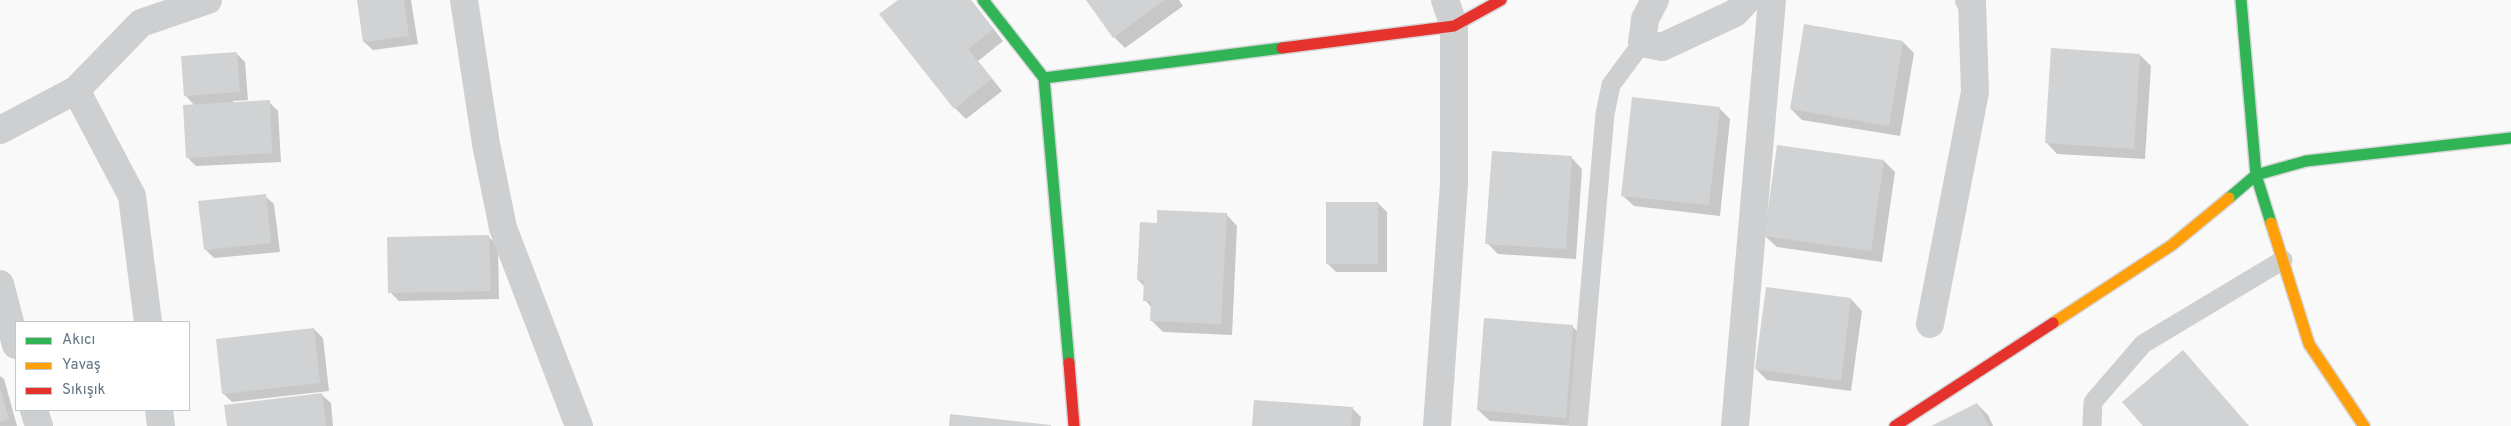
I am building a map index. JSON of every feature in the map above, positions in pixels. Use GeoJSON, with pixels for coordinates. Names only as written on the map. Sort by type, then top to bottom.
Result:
{"type":"FeatureCollection","features":[{"type":"Feature","properties":{"kind":"street"},"geometry":{"type":"LineString","coordinates":[[0,130],[76,90],[141,23],[208,0]]}},
{"type":"Feature","properties":{"kind":"street"},"geometry":{"type":"LineString","coordinates":[[464,0],[486,144],[503,228],[579,426]]}},
{"type":"Feature","properties":{"kind":"street"},"geometry":{"type":"LineString","coordinates":[[983,0],[1044,78],[1074,426]]}},
{"type":"Feature","properties":{"kind":"street"},"geometry":{"type":"LineString","coordinates":[[1437,426],[1454,184],[1454,26],[1445,0]]}},
{"type":"Feature","properties":{"kind":"street"},"geometry":{"type":"LineString","coordinates":[[1044,78],[1454,26],[1501,0]]}},
{"type":"Feature","properties":{"kind":"street"},"geometry":{"type":"LineString","coordinates":[[1654,0],[1644,19],[1642,43],[1662,47],[1736,13],[1747,0]]}},
{"type":"Feature","properties":{"kind":"street"},"geometry":{"type":"LineString","coordinates":[[1734,426],[1772,0]]}},
{"type":"Feature","properties":{"kind":"street"},"geometry":{"type":"LineString","coordinates":[[1930,324],[1975,92],[1972,4],[1969,0]]}},
{"type":"Feature","properties":{"kind":"street"},"geometry":{"type":"LineString","coordinates":[[2241,0],[2256,175],[2308,344],[2364,426]]}},
{"type":"Feature","properties":{"kind":"street"},"geometry":{"type":"LineString","coordinates":[[76,90],[132,196],[148,321]]}},
{"type":"Feature","properties":{"kind":"street"},"geometry":{"type":"LineString","coordinates":[[1895,426],[2172,245],[2256,175],[2306,161],[2511,138]]}},
{"type":"Feature","properties":{"kind":"street"},"geometry":{"type":"LineString","coordinates":[[0,284],[15,340]]}},
{"type":"Feature","properties":{"kind":"street"},"geometry":{"type":"LineString","coordinates":[[34,411],[39,426]]}},
{"type":"Feature","properties":{"kind":"street"},"geometry":{"type":"LineString","coordinates":[[159,411],[161,426]]}},
{"type":"Feature","properties":{"kind":"lane"},"geometry":{"type":"LineString","coordinates":[[1578,426],[1605,114],[1611,85],[1642,43]]}},
{"type":"Feature","properties":{"kind":"lane"},"geometry":{"type":"LineString","coordinates":[[2092,426],[2094,402],[2143,344],[2283,260]]}},
{"type":"Feature","properties":{"kind":"building"},"geometry":{"type":"Polygon","coordinates":[[[357,0],[404,0],[409,36],[363,42],[357,0]]]}},
{"type":"Feature","properties":{"kind":"building"},"geometry":{"type":"Polygon","coordinates":[[[898,0],[970,0],[993,29],[968,49],[992,79],[954,109],[879,14],[898,0]]]}},
{"type":"Feature","properties":{"kind":"building"},"geometry":{"type":"Polygon","coordinates":[[[1086,0],[1165,0],[1113,38],[1086,0]]]}},
{"type":"Feature","properties":{"kind":"building"},"geometry":{"type":"Polygon","coordinates":[[[1804,24],[1903,41],[1889,126],[1790,109],[1804,24]]]}},
{"type":"Feature","properties":{"kind":"building"},"geometry":{"type":"Polygon","coordinates":[[[2051,48],[2140,54],[2134,149],[2045,143],[2051,48]]]}},
{"type":"Feature","properties":{"kind":"building"},"geometry":{"type":"Polygon","coordinates":[[[237,52],[240,92],[184,96],[181,56],[237,52]]]}},
{"type":"Feature","properties":{"kind":"building"},"geometry":{"type":"Polygon","coordinates":[[[1632,97],[1720,107],[1709,205],[1621,196],[1632,97]]]}},
{"type":"Feature","properties":{"kind":"building"},"geometry":{"type":"Polygon","coordinates":[[[270,100],[272,153],[186,158],[183,105],[270,100]]]}},
{"type":"Feature","properties":{"kind":"building"},"geometry":{"type":"Polygon","coordinates":[[[1777,145],[1884,160],[1871,251],[1764,236],[1777,145]]]}},
{"type":"Feature","properties":{"kind":"building"},"geometry":{"type":"Polygon","coordinates":[[[1492,151],[1572,156],[1566,249],[1485,244],[1492,151]]]}},
{"type":"Feature","properties":{"kind":"building"},"geometry":{"type":"Polygon","coordinates":[[[266,194],[271,243],[204,250],[198,201],[266,194]]]}},
{"type":"Feature","properties":{"kind":"building"},"geometry":{"type":"Polygon","coordinates":[[[1326,202],[1378,202],[1378,264],[1326,264],[1326,202]]]}},
{"type":"Feature","properties":{"kind":"building"},"geometry":{"type":"Polygon","coordinates":[[[1157,210],[1227,213],[1221,324],[1150,321],[1151,301],[1143,301],[1144,280],[1137,280],[1140,222],[1157,223],[1157,210]]]}},
{"type":"Feature","properties":{"kind":"building"},"geometry":{"type":"Polygon","coordinates":[[[489,235],[491,291],[388,293],[387,237],[489,235]]]}},
{"type":"Feature","properties":{"kind":"building"},"geometry":{"type":"Polygon","coordinates":[[[1766,287],[1851,298],[1841,381],[1755,369],[1766,287]]]}},
{"type":"Feature","properties":{"kind":"building"},"geometry":{"type":"Polygon","coordinates":[[[1484,318],[1573,325],[1566,418],[1477,410],[1484,318]]]}},
{"type":"Feature","properties":{"kind":"building"},"geometry":{"type":"Polygon","coordinates":[[[314,328],[320,383],[222,394],[216,339],[314,328]]]}},
{"type":"Feature","properties":{"kind":"building"},"geometry":{"type":"Polygon","coordinates":[[[2183,350],[2249,426],[2143,426],[2122,402],[2183,350]]]}},
{"type":"Feature","properties":{"kind":"building"},"geometry":{"type":"Polygon","coordinates":[[[0,388],[9,419],[0,422],[0,388]]]}},
{"type":"Feature","properties":{"kind":"building"},"geometry":{"type":"Polygon","coordinates":[[[322,393],[326,426],[227,426],[224,405],[322,393]]]}},
{"type":"Feature","properties":{"kind":"building"},"geometry":{"type":"Polygon","coordinates":[[[1254,400],[1353,407],[1351,426],[1252,426],[1254,400]]]}},
{"type":"Feature","properties":{"kind":"building"},"geometry":{"type":"Polygon","coordinates":[[[1977,403],[1989,426],[1931,426],[1977,403]]]}},
{"type":"Feature","properties":{"kind":"building"},"geometry":{"type":"Polygon","coordinates":[[[950,414],[1051,425],[1051,426],[949,426],[950,414]]]}},
{"type":"Feature","properties":{"kind":"traffic: fast"},"geometry":{"type":"LineString","coordinates":[[983,0],[1044,78],[1069,363]]}},
{"type":"Feature","properties":{"kind":"traffic: fast"},"geometry":{"type":"LineString","coordinates":[[2241,0],[2256,175],[2271,223]]}},
{"type":"Feature","properties":{"kind":"traffic: fast"},"geometry":{"type":"LineString","coordinates":[[1044,78],[1282,48]]}},
{"type":"Feature","properties":{"kind":"traffic: fast"},"geometry":{"type":"LineString","coordinates":[[2229,198],[2256,175],[2306,161],[2511,138]]}},
{"type":"Feature","properties":{"kind":"traffic: slow"},"geometry":{"type":"LineString","coordinates":[[2053,323],[2172,245],[2229,198]]}},
{"type":"Feature","properties":{"kind":"traffic: slow"},"geometry":{"type":"LineString","coordinates":[[2271,223],[2309,344],[2364,426]]}},
{"type":"Feature","properties":{"kind":"traffic: jam"},"geometry":{"type":"LineString","coordinates":[[1282,48],[1454,26],[1501,0]]}},
{"type":"Feature","properties":{"kind":"traffic: jam"},"geometry":{"type":"LineString","coordinates":[[1895,426],[2053,323]]}},
{"type":"Feature","properties":{"kind":"traffic: jam"},"geometry":{"type":"LineString","coordinates":[[1069,363],[1074,426]]}}]}
